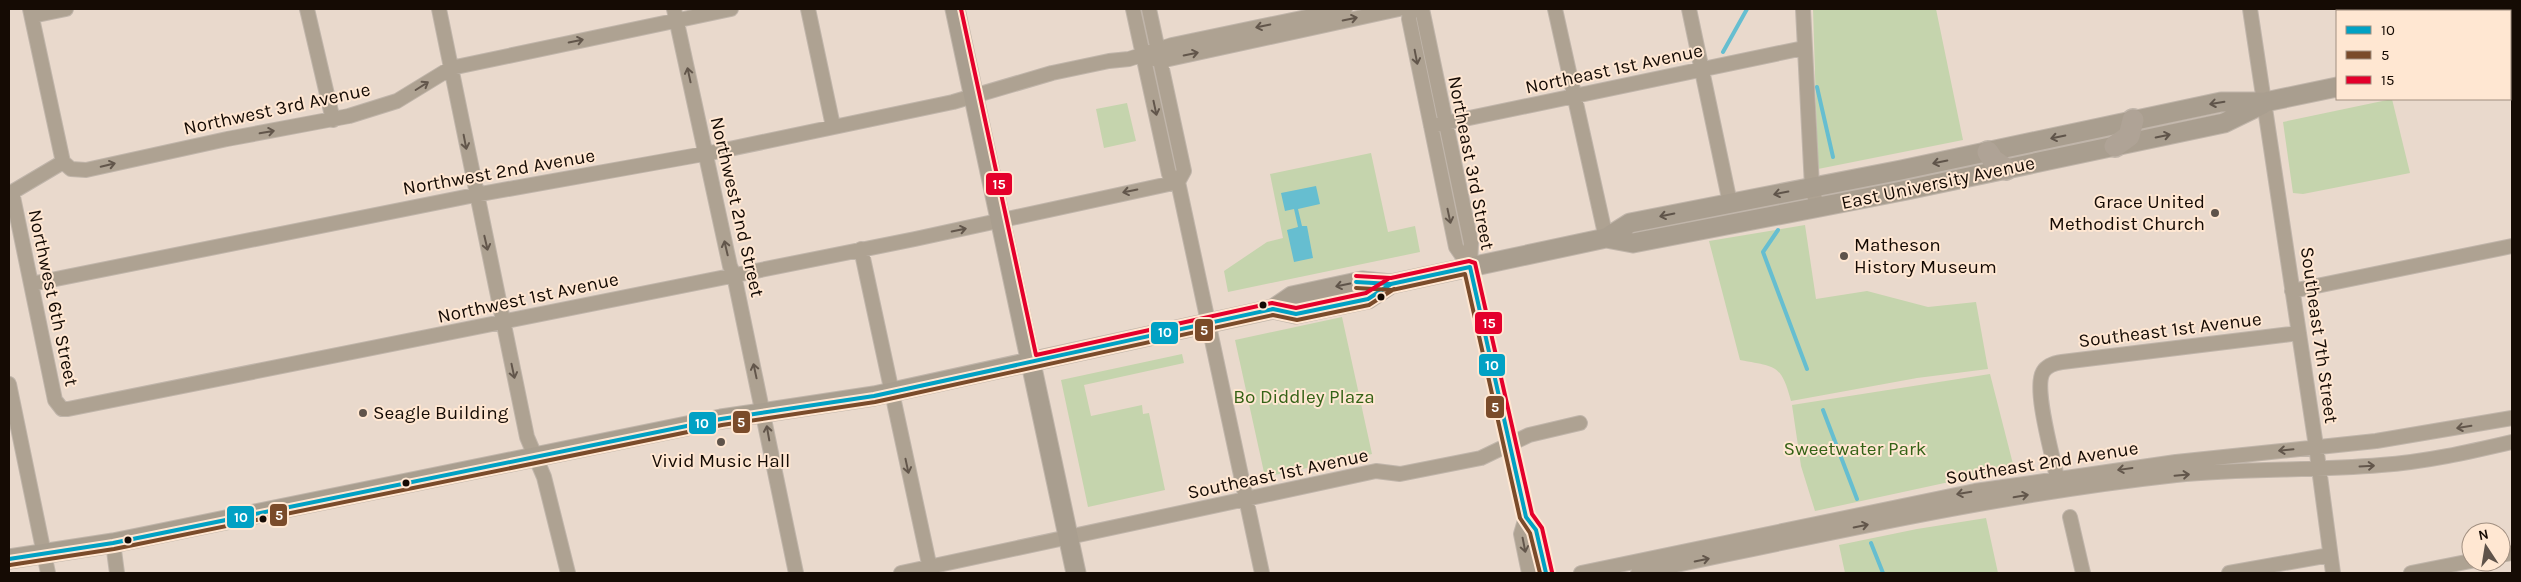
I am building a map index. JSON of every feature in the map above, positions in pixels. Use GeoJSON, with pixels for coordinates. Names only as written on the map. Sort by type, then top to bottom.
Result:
{"type":"FeatureCollection","features":[{"type":"Feature","properties":{"kind":"highway"},"geometry":{"type":"LineString","coordinates":[[2115,146],[2129,136],[2133,120]]}},
{"type":"Feature","properties":{"kind":"highway"},"geometry":{"type":"LineString","coordinates":[[1988,152],[1993,160],[2006,169]]}},
{"type":"Feature","properties":{"kind":"main road"},"geometry":{"type":"LineString","coordinates":[[955,9],[1002,220],[1076,573]]}},
{"type":"Feature","properties":{"kind":"main road","name":"East University Avenue"},"geometry":{"type":"LineString","coordinates":[[9,559],[44,552],[113,543],[712,421],[891,392],[1273,309],[1296,314],[1368,299],[1391,284],[1606,238],[1630,223],[1988,152],[2222,102],[2265,102],[2336,87]]}},
{"type":"Feature","properties":{"kind":"main road","name":"East University Avenue"},"geometry":{"type":"LineString","coordinates":[[1606,238],[1633,243],[2006,169],[2224,122],[2265,102]]}},
{"type":"Feature","properties":{"kind":"street"},"geometry":{"type":"LineString","coordinates":[[10,193],[63,162],[31,12],[66,9]]}},
{"type":"Feature","properties":{"kind":"street"},"geometry":{"type":"LineString","coordinates":[[307,9],[332,120]]}},
{"type":"Feature","properties":{"kind":"street"},"geometry":{"type":"LineString","coordinates":[[439,9],[475,195],[527,437],[544,477],[568,573]]}},
{"type":"Feature","properties":{"kind":"street","name":"Northwest 3rd Avenue"},"geometry":{"type":"LineString","coordinates":[[63,162],[71,169],[86,170],[227,139],[332,120],[396,101],[450,68],[675,14],[731,9]]}},
{"type":"Feature","properties":{"kind":"street"},"geometry":{"type":"LineString","coordinates":[[808,9],[832,126]]}},
{"type":"Feature","properties":{"kind":"street"},"geometry":{"type":"LineString","coordinates":[[1133,9],[1169,174],[1178,182],[1262,573]]}},
{"type":"Feature","properties":{"kind":"street"},"geometry":{"type":"LineString","coordinates":[[1002,220],[1178,182],[1184,171],[1149,9]]}},
{"type":"Feature","properties":{"kind":"street"},"geometry":{"type":"LineString","coordinates":[[1144,56],[1159,55],[1290,20],[1345,9]]}},
{"type":"Feature","properties":{"kind":"street"},"geometry":{"type":"LineString","coordinates":[[1290,20],[1399,9]]}},
{"type":"Feature","properties":{"kind":"street","name":"Northeast 3rd Street"},"geometry":{"type":"LineString","coordinates":[[1410,9],[1409,19],[1456,246],[1470,267]]}},
{"type":"Feature","properties":{"kind":"street","name":"Northeast 3rd Street"},"geometry":{"type":"LineString","coordinates":[[1422,9],[1471,243],[1470,267]]}},
{"type":"Feature","properties":{"kind":"street"},"geometry":{"type":"LineString","coordinates":[[1555,9],[1606,238]]}},
{"type":"Feature","properties":{"kind":"street"},"geometry":{"type":"LineString","coordinates":[[1689,9],[1730,203]]}},
{"type":"Feature","properties":{"kind":"street"},"geometry":{"type":"LineString","coordinates":[[1803,9],[1812,187],[1817,207]]}},
{"type":"Feature","properties":{"kind":"street","name":"Southeast 7th Street"},"geometry":{"type":"LineString","coordinates":[[2250,9],[2316,446],[2333,573]]}},
{"type":"Feature","properties":{"kind":"street","name":"Northwest 2nd Street"},"geometry":{"type":"LineString","coordinates":[[675,14],[764,413],[782,513],[796,573]]}},
{"type":"Feature","properties":{"kind":"street","name":"Northeast 1st Avenue"},"geometry":{"type":"LineString","coordinates":[[1431,126],[1804,48]]}},
{"type":"Feature","properties":{"kind":"street","name":"Northwest 2nd Avenue"},"geometry":{"type":"LineString","coordinates":[[31,284],[475,195],[705,153],[974,95],[1052,73],[1144,56]]}},
{"type":"Feature","properties":{"kind":"street","name":"Northwest 6th Street"},"geometry":{"type":"LineString","coordinates":[[10,193],[55,400],[62,409]]}},
{"type":"Feature","properties":{"kind":"street","name":"Northwest 1st Avenue"},"geometry":{"type":"LineString","coordinates":[[62,409],[503,323],[1002,220]]}},
{"type":"Feature","properties":{"kind":"street"},"geometry":{"type":"LineString","coordinates":[[2292,291],[2512,246]]}},
{"type":"Feature","properties":{"kind":"street"},"geometry":{"type":"LineString","coordinates":[[861,250],[930,570]]}},
{"type":"Feature","properties":{"kind":"street"},"geometry":{"type":"LineString","coordinates":[[1470,267],[1526,517],[1536,530],[1546,573]]}},
{"type":"Feature","properties":{"kind":"street","name":"Southeast 1st Avenue"},"geometry":{"type":"LineString","coordinates":[[2061,483],[2039,388],[2044,370],[2048,367],[2062,362],[2298,333]]}},
{"type":"Feature","properties":{"kind":"street"},"geometry":{"type":"LineString","coordinates":[[9,384],[48,573]]}},
{"type":"Feature","properties":{"kind":"street","name":"Southeast 2nd Avenue"},"geometry":{"type":"LineString","coordinates":[[1638,573],[1784,536],[1909,515],[2061,483],[2316,446],[2376,441],[2512,418]]}},
{"type":"Feature","properties":{"kind":"street","name":"Southeast 1st Avenue"},"geometry":{"type":"LineString","coordinates":[[900,573],[930,570],[1068,537],[1376,471],[1400,474],[1481,458],[1529,435],[1580,423]]}},
{"type":"Feature","properties":{"kind":"street","name":"Southeast 2nd Avenue"},"geometry":{"type":"LineString","coordinates":[[2061,483],[2204,473],[2318,469],[2403,463],[2512,442]]}},
{"type":"Feature","properties":{"kind":"street"},"geometry":{"type":"LineString","coordinates":[[1526,517],[1521,534],[1529,573]]}},
{"type":"Feature","properties":{"kind":"street"},"geometry":{"type":"LineString","coordinates":[[2070,517],[2083,573]]}},
{"type":"Feature","properties":{"kind":"street"},"geometry":{"type":"LineString","coordinates":[[113,543],[117,573]]}},
{"type":"Feature","properties":{"kind":"street"},"geometry":{"type":"LineString","coordinates":[[2229,573],[2330,555]]}},
{"type":"Feature","properties":{"kind":"street"},"geometry":{"type":"LineString","coordinates":[[2411,573],[2461,563]]}},
{"type":"Feature","properties":{"kind":"street","name":"Southeast 2nd Avenue"},"geometry":{"type":"LineString","coordinates":[[1582,573],[1677,564]]}},
{"type":"Feature","properties":{"kind":"green space"},"geometry":{"type":"Polygon","coordinates":[[[1813,9],[1936,9],[1963,140],[1818,169],[1813,9]]]}},
{"type":"Feature","properties":{"kind":"green space"},"geometry":{"type":"Polygon","coordinates":[[[2392,100],[2410,173],[2303,194],[2293,193],[2283,122],[2392,100]]]}},
{"type":"Feature","properties":{"kind":"green space"},"geometry":{"type":"Polygon","coordinates":[[[1127,103],[1136,141],[1104,148],[1096,109],[1127,103]]]}},
{"type":"Feature","properties":{"kind":"green space"},"geometry":{"type":"Polygon","coordinates":[[[1371,153],[1388,232],[1415,226],[1420,252],[1228,292],[1224,271],[1267,242],[1283,238],[1270,174],[1371,153]]]}},
{"type":"Feature","properties":{"kind":"green space"},"geometry":{"type":"Polygon","coordinates":[[[1805,225],[1816,299],[1867,291],[1928,307],[1976,302],[1988,369],[1917,378],[1791,401],[1780,373],[1769,366],[1740,360],[1709,241],[1805,225]]]}},
{"type":"Feature","properties":{"kind":"green space","name":"Bo Diddley Plaza"},"geometry":{"type":"Polygon","coordinates":[[[1342,317],[1372,454],[1265,477],[1235,340],[1342,317]]]}},
{"type":"Feature","properties":{"kind":"green space"},"geometry":{"type":"Polygon","coordinates":[[[1182,354],[1184,363],[1084,385],[1091,416],[1142,405],[1143,414],[1149,413],[1165,490],[1088,507],[1061,380],[1182,354]]]}},
{"type":"Feature","properties":{"kind":"green space","name":"Sweetwater Park"},"geometry":{"type":"Polygon","coordinates":[[[1990,374],[2014,468],[1815,511],[1801,466],[1792,405],[1990,374]]]}},
{"type":"Feature","properties":{"kind":"green space"},"geometry":{"type":"Polygon","coordinates":[[[1986,518],[1998,573],[1845,573],[1839,545],[1917,529],[1986,518]]]}},
{"type":"Feature","properties":{"kind":"water"},"geometry":{"type":"Polygon","coordinates":[[[1316,186],[1320,204],[1298,209],[1302,226],[1307,226],[1313,258],[1294,262],[1287,230],[1298,227],[1294,209],[1285,211],[1281,193],[1316,186]]]}},
{"type":"Feature","properties":{"kind":"waterway"},"geometry":{"type":"LineString","coordinates":[[1723,52],[1747,9]]}},
{"type":"Feature","properties":{"kind":"waterway"},"geometry":{"type":"LineString","coordinates":[[1817,87],[1833,157]]}},
{"type":"Feature","properties":{"kind":"waterway"},"geometry":{"type":"LineString","coordinates":[[1778,230],[1763,252],[1807,369]]}},
{"type":"Feature","properties":{"kind":"waterway"},"geometry":{"type":"LineString","coordinates":[[1823,410],[1857,499]]}},
{"type":"Feature","properties":{"kind":"waterway"},"geometry":{"type":"LineString","coordinates":[[1871,543],[1883,573]]}},
{"type":"Feature","properties":{"kind":"transit line","name":"15"},"geometry":{"type":"LineString","coordinates":[[961,9],[1036,355],[1272,303],[1296,308],[1366,293],[1388,279]]}},
{"type":"Feature","properties":{"kind":"transit line","name":"15"},"geometry":{"type":"LineString","coordinates":[[1356,276],[1391,278],[1469,261],[1475,263],[1532,514],[1542,528],[1552,572]]}},
{"type":"Feature","properties":{"kind":"transit line","name":"10"},"geometry":{"type":"LineString","coordinates":[[1356,282],[1391,284],[1470,267],[1526,517],[1536,530],[1546,573]]}},
{"type":"Feature","properties":{"kind":"transit line","name":"5"},"geometry":{"type":"LineString","coordinates":[[1356,288],[1392,290],[1465,274],[1520,518],[1530,533],[1540,573]]}},
{"type":"Feature","properties":{"kind":"transit line","name":"10"},"geometry":{"type":"LineString","coordinates":[[9,559],[113,543],[721,419],[874,396],[1273,309],[1296,314],[1368,299],[1391,284]]}},
{"type":"Feature","properties":{"kind":"transit line","name":"5"},"geometry":{"type":"LineString","coordinates":[[10,565],[114,549],[722,425],[875,402],[1273,315],[1297,320],[1369,305],[1394,289]]}},
{"type":"Feature","properties":{"kind":"place","name":"Grace United Methodist Church"},"geometry":{"type":"Point","coordinates":[2215,213]}},
{"type":"Feature","properties":{"kind":"place","name":"Matheson History Museum"},"geometry":{"type":"Point","coordinates":[1844,256]}},
{"type":"Feature","properties":{"kind":"place","name":"Seagle Building"},"geometry":{"type":"Point","coordinates":[363,413]}},
{"type":"Feature","properties":{"kind":"place","name":"Vivid Music Hall"},"geometry":{"type":"Point","coordinates":[721,442]}}]}
